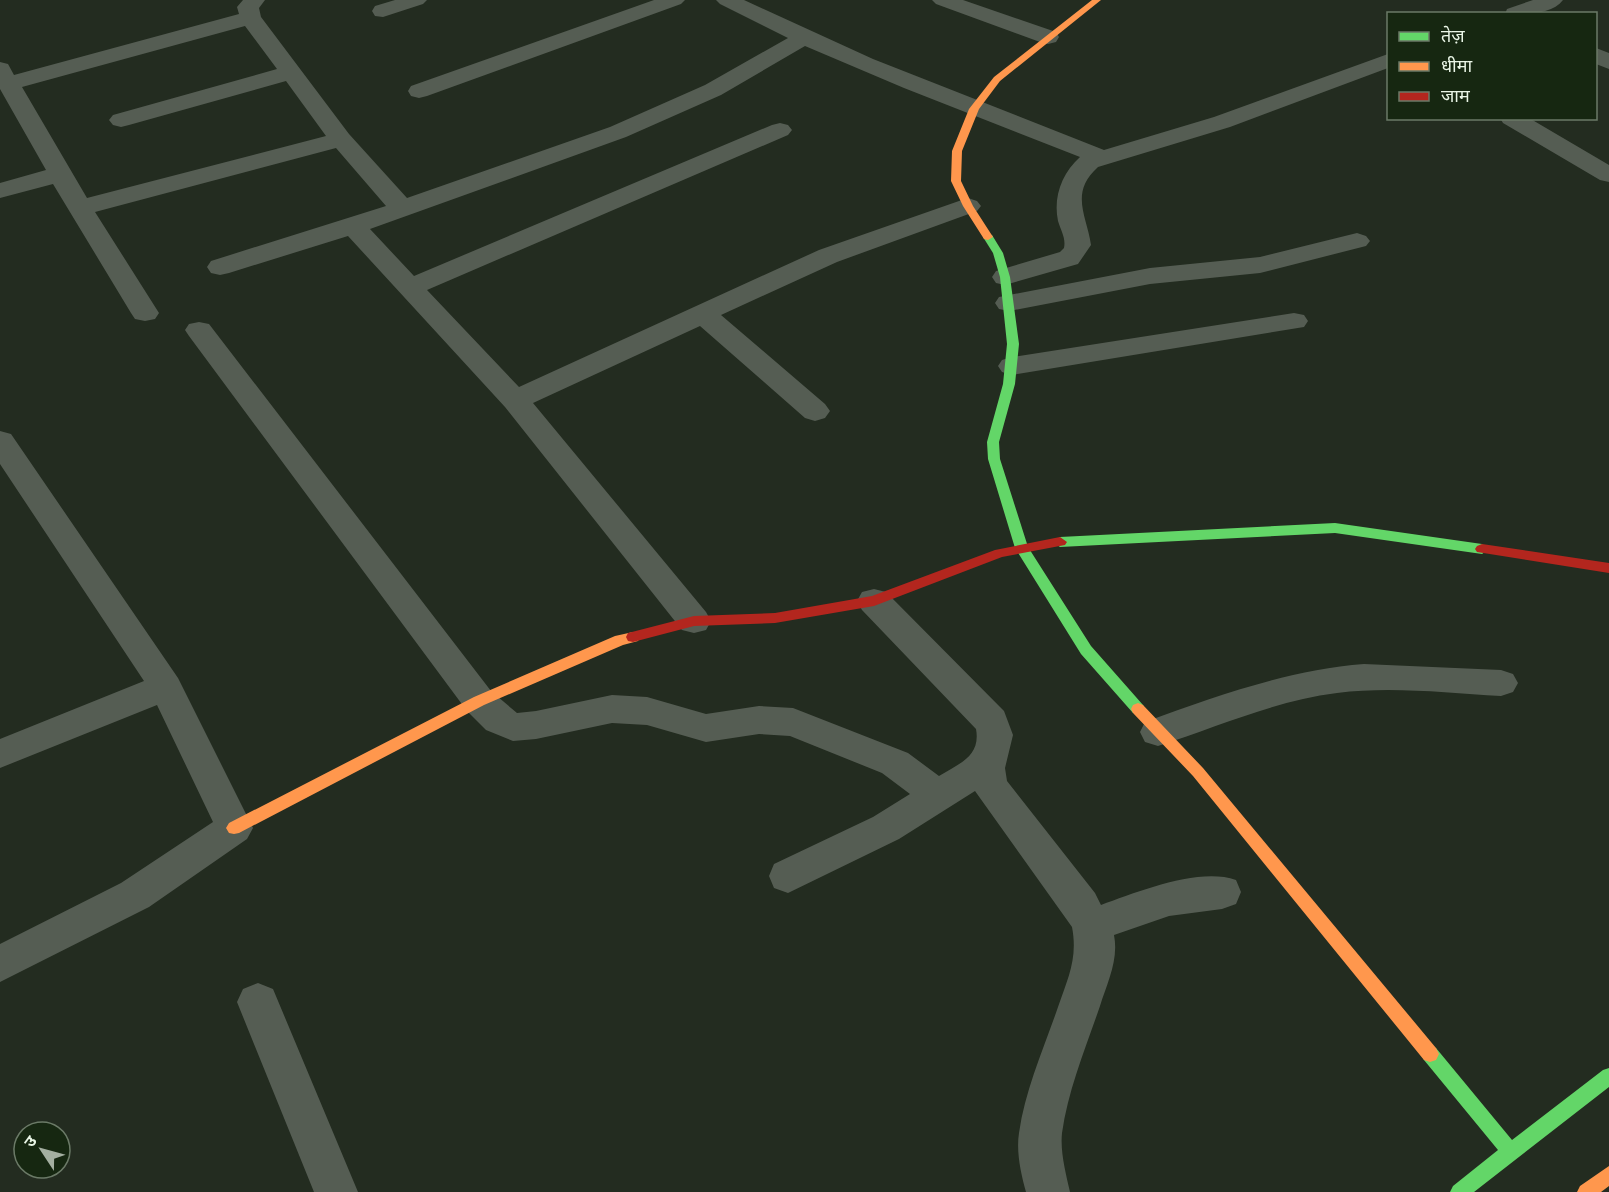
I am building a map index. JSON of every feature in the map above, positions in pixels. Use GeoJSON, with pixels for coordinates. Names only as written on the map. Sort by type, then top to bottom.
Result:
{"type":"FeatureCollection","features":[{"type":"Feature","properties":{"kind":"street"},"geometry":{"type":"LineString","coordinates":[[383,11],[416,0]]}},
{"type":"Feature","properties":{"kind":"street"},"geometry":{"type":"LineString","coordinates":[[418,91],[674,0]]}},
{"type":"Feature","properties":{"kind":"street"},"geometry":{"type":"LineString","coordinates":[[727,0],[803,38],[974,109],[1101,157]]}},
{"type":"Feature","properties":{"kind":"street"},"geometry":{"type":"LineString","coordinates":[[943,0],[1048,37]]}},
{"type":"Feature","properties":{"kind":"street"},"geometry":{"type":"LineString","coordinates":[[949,212],[956,181],[957,151],[974,109],[997,79],[1097,0]]}},
{"type":"Feature","properties":{"kind":"street"},"geometry":{"type":"LineString","coordinates":[[1520,12],[1552,0]]}},
{"type":"Feature","properties":{"kind":"street"},"geometry":{"type":"LineString","coordinates":[[145,313],[80,208],[4,76],[252,9],[292,72],[341,139],[402,208]]}},
{"type":"Feature","properties":{"kind":"street"},"geometry":{"type":"LineString","coordinates":[[220,267],[353,226],[575,149],[661,115],[713,90],[803,38]]}},
{"type":"Feature","properties":{"kind":"street"},"geometry":{"type":"LineString","coordinates":[[1005,277],[1069,258],[1076,252],[1079,244],[1070,218],[1070,206],[1074,178],[1081,168],[1101,157],[1222,122],[1387,62]]}},
{"type":"Feature","properties":{"kind":"street"},"geometry":{"type":"LineString","coordinates":[[121,120],[292,72]]}},
{"type":"Feature","properties":{"kind":"street"},"geometry":{"type":"LineString","coordinates":[[1514,120],[1609,175]]}},
{"type":"Feature","properties":{"kind":"street"},"geometry":{"type":"LineString","coordinates":[[409,288],[780,130]]}},
{"type":"Feature","properties":{"kind":"street"},"geometry":{"type":"LineString","coordinates":[[80,208],[341,139]]}},
{"type":"Feature","properties":{"kind":"street"},"geometry":{"type":"LineString","coordinates":[[0,191],[60,174]]}},
{"type":"Feature","properties":{"kind":"street"},"geometry":{"type":"LineString","coordinates":[[949,212],[998,253],[1005,277],[1013,345],[1012,366],[993,442],[994,459],[1022,548],[1086,650],[1158,732],[1198,772],[1511,1152]]}},
{"type":"Feature","properties":{"kind":"street"},"geometry":{"type":"LineString","coordinates":[[515,400],[838,252],[949,212]]}},
{"type":"Feature","properties":{"kind":"street"},"geometry":{"type":"LineString","coordinates":[[353,226],[515,400],[694,621]]}},
{"type":"Feature","properties":{"kind":"street"},"geometry":{"type":"LineString","coordinates":[[1009,303],[1150,276],[1260,265],[1357,241]]}},
{"type":"Feature","properties":{"kind":"street"},"geometry":{"type":"LineString","coordinates":[[703,314],[815,411]]}},
{"type":"Feature","properties":{"kind":"street"},"geometry":{"type":"LineString","coordinates":[[1012,366],[1294,321]]}},
{"type":"Feature","properties":{"kind":"street"},"geometry":{"type":"LineString","coordinates":[[199,330],[479,701],[499,720],[513,727],[536,725],[612,709],[647,711],[706,728],[759,720],[793,722],[895,763],[939,796]]}},
{"type":"Feature","properties":{"kind":"street"},"geometry":{"type":"LineString","coordinates":[[0,441],[166,687],[234,828]]}},
{"type":"Feature","properties":{"kind":"street"},"geometry":{"type":"LineString","coordinates":[[0,964],[135,895],[234,828],[479,701],[620,640],[694,621],[786,617],[883,597],[1022,548],[1060,542],[1335,528],[1609,568]]}},
{"type":"Feature","properties":{"kind":"street"},"geometry":{"type":"LineString","coordinates":[[883,597],[991,721],[995,731],[995,746],[987,765],[987,775],[992,789],[1081,905],[1092,926],[1096,947],[1092,969],[1051,1087],[1040,1135],[1043,1173],[1048,1192]]}},
{"type":"Feature","properties":{"kind":"street"},"geometry":{"type":"LineString","coordinates":[[1158,732],[1262,694],[1329,681],[1365,677],[1501,683]]}},
{"type":"Feature","properties":{"kind":"street"},"geometry":{"type":"LineString","coordinates":[[0,754],[166,687]]}},
{"type":"Feature","properties":{"kind":"street"},"geometry":{"type":"LineString","coordinates":[[788,876],[886,828],[987,765]]}},
{"type":"Feature","properties":{"kind":"street"},"geometry":{"type":"LineString","coordinates":[[1092,926],[1169,899],[1222,892]]}},
{"type":"Feature","properties":{"kind":"street"},"geometry":{"type":"LineString","coordinates":[[258,1002],[336,1192]]}},
{"type":"Feature","properties":{"kind":"street"},"geometry":{"type":"LineString","coordinates":[[1459,1192],[1609,1076]]}},
{"type":"Feature","properties":{"kind":"street"},"geometry":{"type":"LineString","coordinates":[[1587,1192],[1609,1175]]}},
{"type":"Feature","properties":{"kind":"traffic: fast"},"geometry":{"type":"LineString","coordinates":[[988,237],[998,253],[1005,277],[1013,344],[1009,384],[993,442],[994,459],[1022,548],[1086,650],[1138,709]]}},
{"type":"Feature","properties":{"kind":"traffic: fast"},"geometry":{"type":"LineString","coordinates":[[1060,542],[1335,528],[1482,549]]}},
{"type":"Feature","properties":{"kind":"traffic: fast"},"geometry":{"type":"LineString","coordinates":[[1430,1054],[1511,1152]]}},
{"type":"Feature","properties":{"kind":"traffic: fast"},"geometry":{"type":"LineString","coordinates":[[1459,1192],[1609,1076]]}},
{"type":"Feature","properties":{"kind":"traffic: slow"},"geometry":{"type":"LineString","coordinates":[[988,237],[968,206],[956,181],[957,151],[974,109],[997,79],[1097,0]]}},
{"type":"Feature","properties":{"kind":"traffic: slow"},"geometry":{"type":"LineString","coordinates":[[234,828],[479,701],[620,640],[633,637]]}},
{"type":"Feature","properties":{"kind":"traffic: slow"},"geometry":{"type":"LineString","coordinates":[[1138,709],[1198,772],[1430,1054]]}},
{"type":"Feature","properties":{"kind":"traffic: slow"},"geometry":{"type":"LineString","coordinates":[[1586,1192],[1609,1175]]}},
{"type":"Feature","properties":{"kind":"traffic: jam"},"geometry":{"type":"LineString","coordinates":[[633,637],[694,621],[775,618],[874,601],[1000,553],[1060,542]]}},
{"type":"Feature","properties":{"kind":"traffic: jam"},"geometry":{"type":"LineString","coordinates":[[1482,549],[1609,568]]}}]}
